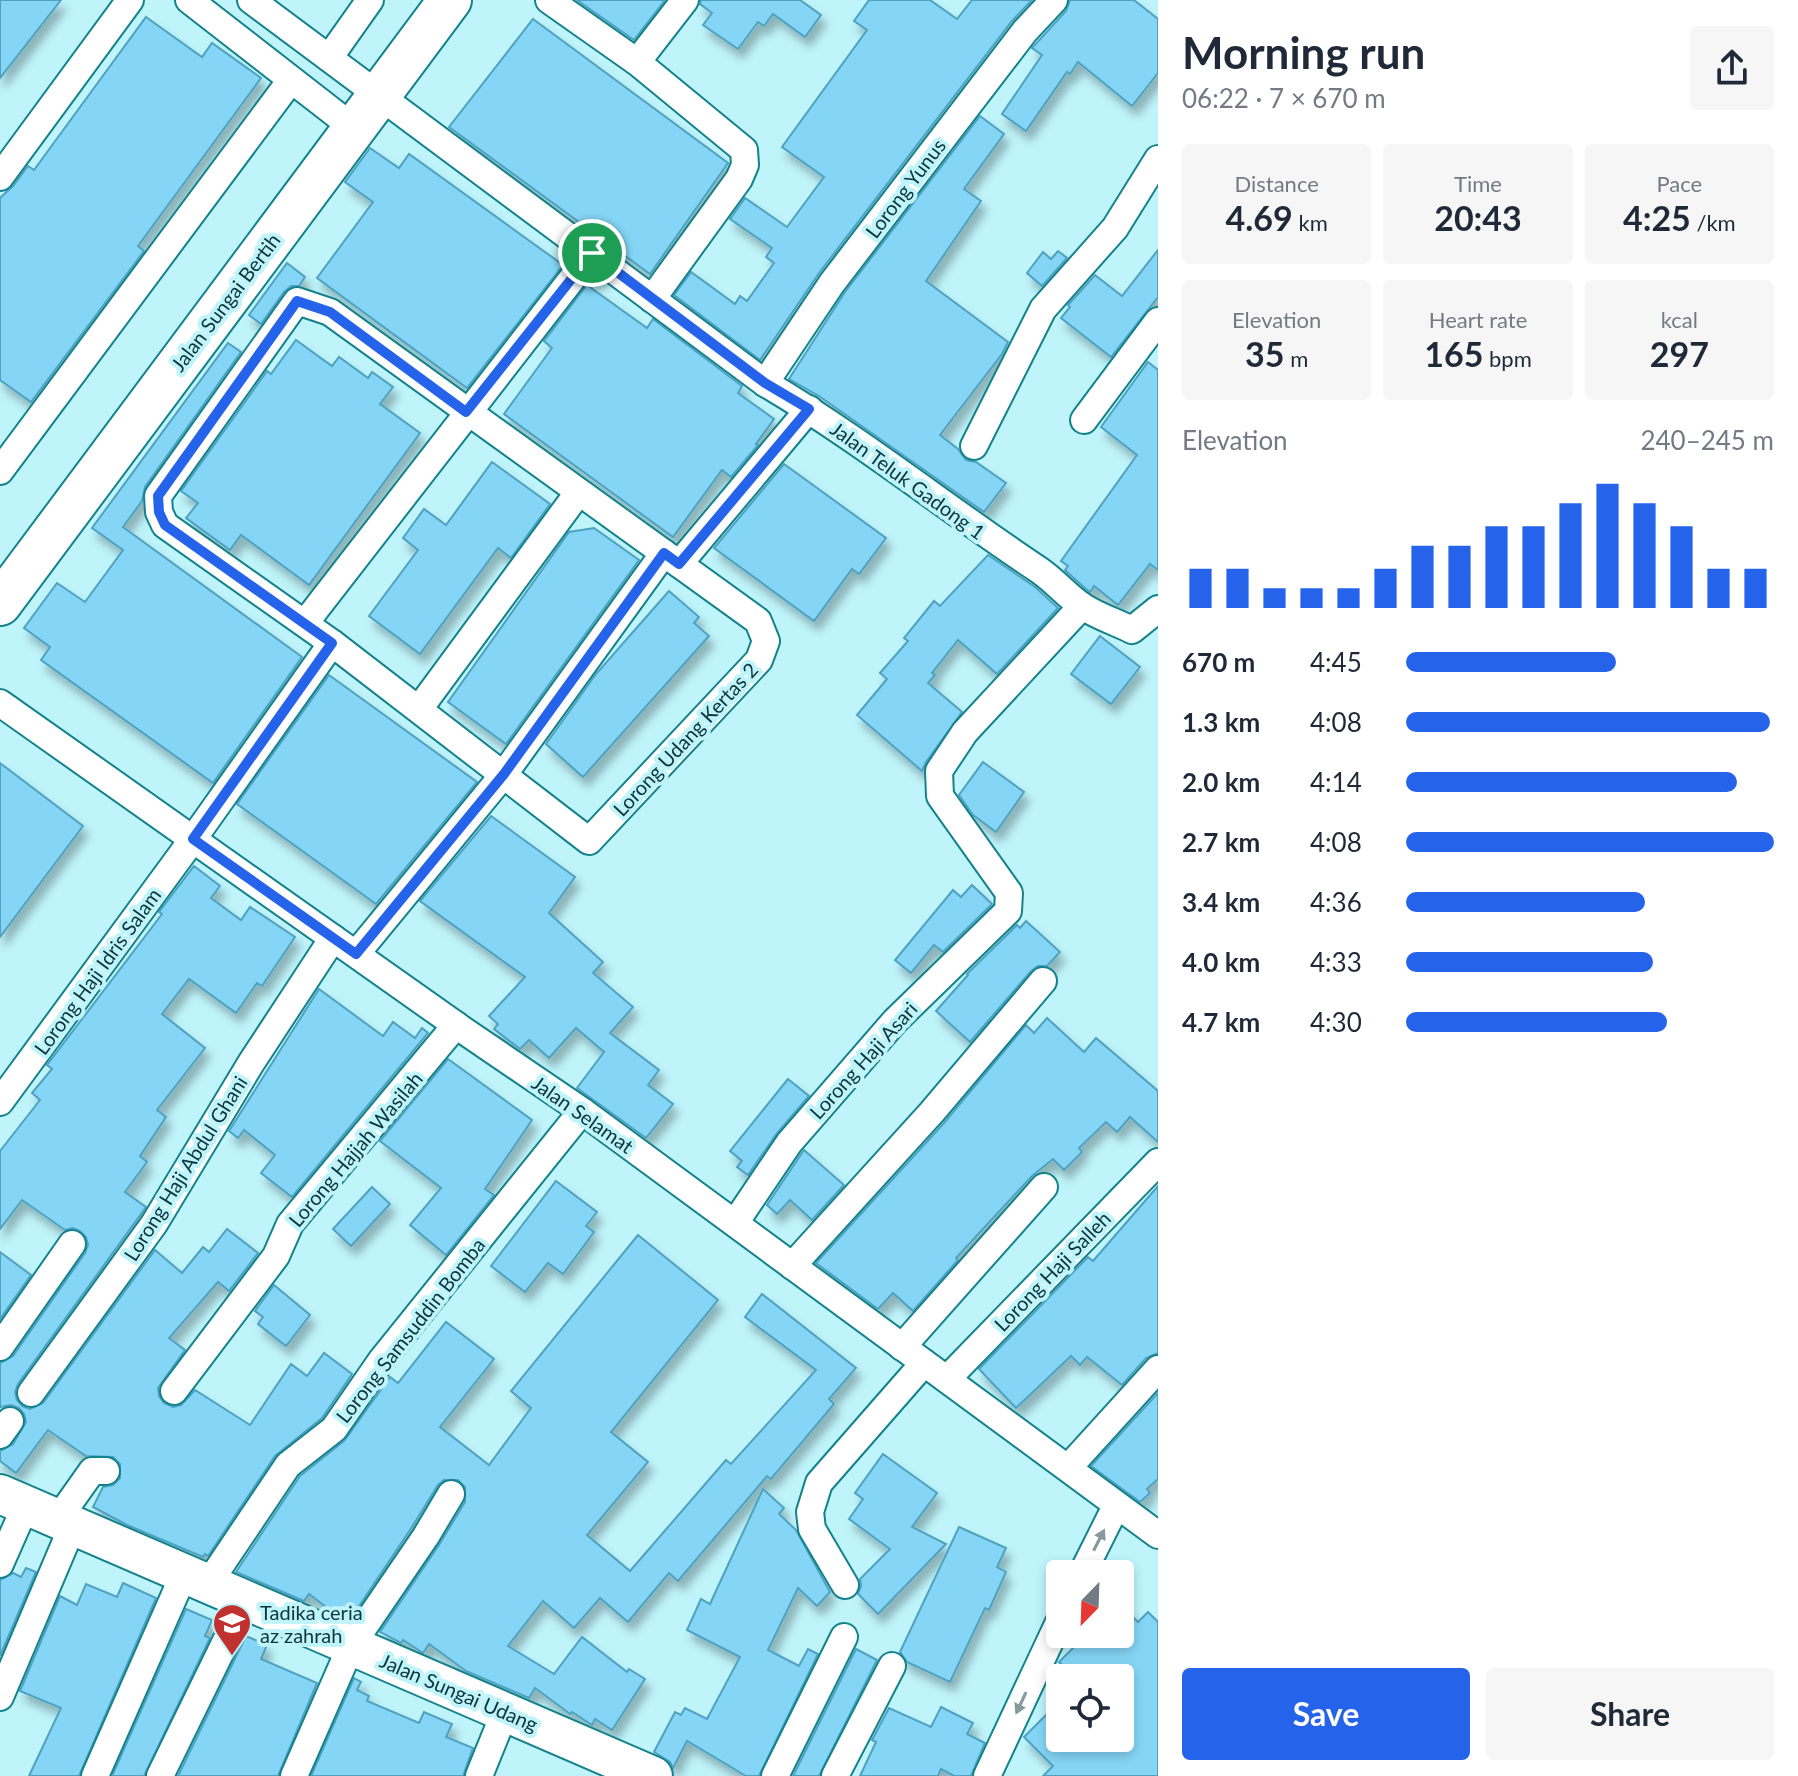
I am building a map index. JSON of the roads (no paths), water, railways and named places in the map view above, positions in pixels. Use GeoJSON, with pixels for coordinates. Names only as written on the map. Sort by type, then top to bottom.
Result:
{"type":"FeatureCollection","features":[{"type":"Feature","properties":{"kind":"main road","name":"Jalan Sungai Bertih"},"geometry":{"type":"LineString","coordinates":[[0,604],[450,0]]}},
{"type":"Feature","properties":{"kind":"street"},"geometry":{"type":"LineString","coordinates":[[4,164],[130,0]]}},
{"type":"Feature","properties":{"kind":"street"},"geometry":{"type":"LineString","coordinates":[[189,0],[355,129]]}},
{"type":"Feature","properties":{"kind":"street","name":"Jalan Teluk Gadong 1"},"geometry":{"type":"LineString","coordinates":[[251,0],[765,383],[895,468],[994,542],[1043,573],[1082,606],[1132,630],[1158,609]]}},
{"type":"Feature","properties":{"kind":"street"},"geometry":{"type":"LineString","coordinates":[[329,58],[370,0]]}},
{"type":"Feature","properties":{"kind":"street"},"geometry":{"type":"LineString","coordinates":[[549,0],[637,62],[744,150],[745,165],[739,179],[652,299]]}},
{"type":"Feature","properties":{"kind":"street"},"geometry":{"type":"LineString","coordinates":[[637,62],[685,0]]}},
{"type":"Feature","properties":{"kind":"street","name":"Lorong Yunus"},"geometry":{"type":"LineString","coordinates":[[765,383],[832,283],[1025,31],[1054,0]]}},
{"type":"Feature","properties":{"kind":"street"},"geometry":{"type":"LineString","coordinates":[[4,457],[291,80]]}},
{"type":"Feature","properties":{"kind":"street"},"geometry":{"type":"LineString","coordinates":[[974,446],[1043,309],[1115,228],[1158,159]]}},
{"type":"Feature","properties":{"kind":"street"},"geometry":{"type":"LineString","coordinates":[[305,623],[592,253]]}},
{"type":"Feature","properties":{"kind":"street"},"geometry":{"type":"LineString","coordinates":[[504,774],[305,623],[165,525],[159,512],[158,496],[297,301],[330,312],[672,559]]}},
{"type":"Feature","properties":{"kind":"street"},"geometry":{"type":"LineString","coordinates":[[1084,420],[1158,321]]}},
{"type":"Feature","properties":{"kind":"street"},"geometry":{"type":"LineString","coordinates":[[356,954],[504,774],[672,559],[809,409]]}},
{"type":"Feature","properties":{"kind":"street"},"geometry":{"type":"LineString","coordinates":[[419,709],[578,493]]}},
{"type":"Feature","properties":{"kind":"street","name":"Lorong Udang Kertas 2"},"geometry":{"type":"LineString","coordinates":[[504,774],[589,841],[759,660],[766,641],[758,621],[672,559]]}},
{"type":"Feature","properties":{"kind":"street","name":"Lorong Haji Asari"},"geometry":{"type":"LineString","coordinates":[[735,1223],[789,1143],[895,1021],[1008,911],[1009,893],[940,796],[939,771],[965,732],[1082,606]]}},
{"type":"Feature","properties":{"kind":"street","name":"Lorong Haji Idris Salam"},"geometry":{"type":"LineString","coordinates":[[0,1102],[332,643]]}},
{"type":"Feature","properties":{"kind":"street","name":"Jalan Selamat"},"geometry":{"type":"LineString","coordinates":[[0,703],[582,1111],[1158,1535]]}},
{"type":"Feature","properties":{"kind":"street","name":"Lorong Haji Abdul Ghani"},"geometry":{"type":"LineString","coordinates":[[31,1393],[154,1224],[251,1063],[333,938]]}},
{"type":"Feature","properties":{"kind":"street"},"geometry":{"type":"LineString","coordinates":[[792,1266],[932,1112],[1043,981]]}},
{"type":"Feature","properties":{"kind":"street","name":"Lorong Hajjah Wasilah"},"geometry":{"type":"LineString","coordinates":[[174,1391],[276,1256],[290,1224],[456,1025]]}},
{"type":"Feature","properties":{"kind":"street","name":"Lorong Samsuddin Bomba"},"geometry":{"type":"LineString","coordinates":[[95,1776],[196,1579],[288,1465],[334,1429],[381,1361],[582,1111]]}},
{"type":"Feature","properties":{"kind":"street","name":"Lorong Haji Salleh"},"geometry":{"type":"LineString","coordinates":[[947,1379],[1158,1162]]}},
{"type":"Feature","properties":{"kind":"street"},"geometry":{"type":"LineString","coordinates":[[902,1347],[1044,1187]]}},
{"type":"Feature","properties":{"kind":"street"},"geometry":{"type":"LineString","coordinates":[[0,1347],[72,1244]]}},
{"type":"Feature","properties":{"kind":"street"},"geometry":{"type":"LineString","coordinates":[[845,1585],[812,1529],[810,1512],[819,1483],[924,1363]]}},
{"type":"Feature","properties":{"kind":"street"},"geometry":{"type":"LineString","coordinates":[[1068,1468],[1158,1369]]}},
{"type":"Feature","properties":{"kind":"street"},"geometry":{"type":"LineString","coordinates":[[0,1564],[39,1511],[92,1471],[106,1471]]}},
{"type":"Feature","properties":{"kind":"street"},"geometry":{"type":"LineString","coordinates":[[294,1776],[351,1646],[451,1494]]}},
{"type":"Feature","properties":{"kind":"street"},"geometry":{"type":"LineString","coordinates":[[1089,1560],[1116,1506]]}},
{"type":"Feature","properties":{"kind":"street"},"geometry":{"type":"LineString","coordinates":[[0,1697],[39,1511]]}},
{"type":"Feature","properties":{"kind":"street","name":"Jalan Sungai Udang"},"geometry":{"type":"LineString","coordinates":[[39,1511],[505,1712],[616,1768],[653,1776]]}},
{"type":"Feature","properties":{"kind":"street"},"geometry":{"type":"LineString","coordinates":[[160,1776],[246,1600]]}},
{"type":"Feature","properties":{"kind":"street"},"geometry":{"type":"LineString","coordinates":[[775,1776],[844,1637]]}},
{"type":"Feature","properties":{"kind":"street"},"geometry":{"type":"LineString","coordinates":[[987,1776],[1047,1648]]}},
{"type":"Feature","properties":{"kind":"street"},"geometry":{"type":"LineString","coordinates":[[835,1776],[892,1666]]}},
{"type":"Feature","properties":{"kind":"street"},"geometry":{"type":"LineString","coordinates":[[479,1776],[505,1712]]}},
{"type":"Feature","properties":{"kind":"place","name":"Tadika ceria az zahrah"},"geometry":{"type":"Point","coordinates":[232,1657]}}]}
